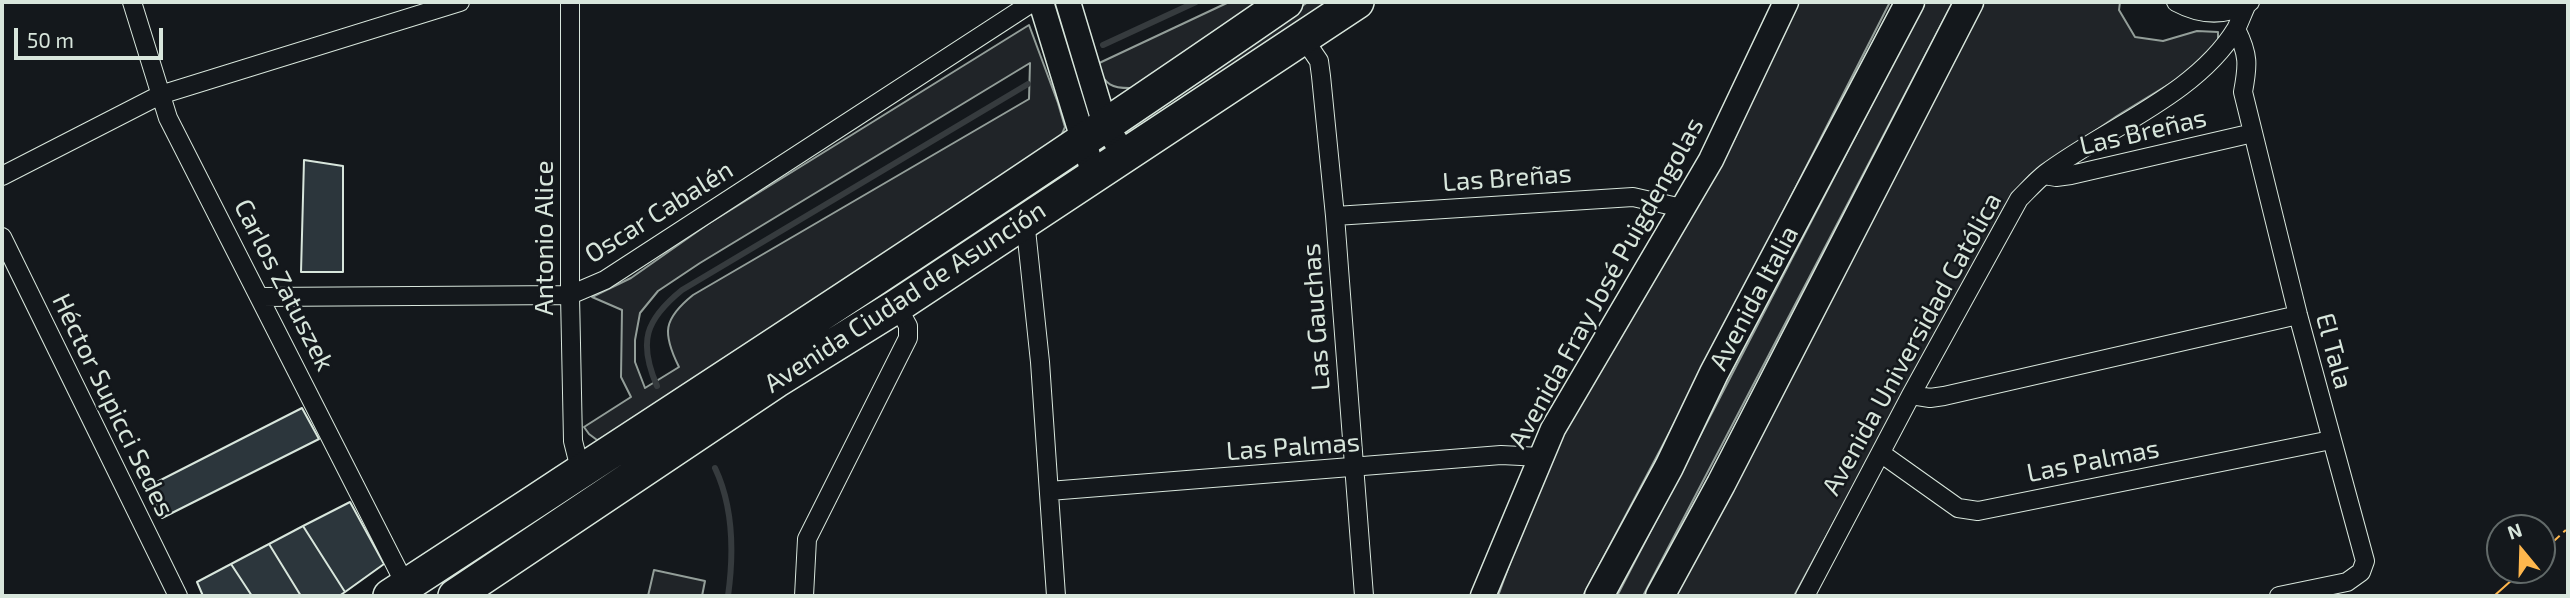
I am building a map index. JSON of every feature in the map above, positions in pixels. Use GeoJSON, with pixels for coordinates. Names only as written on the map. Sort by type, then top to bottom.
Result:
{"type":"FeatureCollection","features":[{"type":"Feature","properties":{"kind":"highway","name":"Avenida Ciudad de Asunción"},"geometry":{"type":"LineString","coordinates":[[398,591],[581,473],[1286,2]]}},
{"type":"Feature","properties":{"kind":"highway","name":"Avenida Ciudad de Asunción"},"geometry":{"type":"LineString","coordinates":[[464,593],[776,381],[897,306],[1357,2]]}},
{"type":"Feature","properties":{"kind":"main road","name":"Avenida Italia"},"geometry":{"type":"LineString","coordinates":[[1600,596],[1669,467],[1714,373],[1910,2]]}},
{"type":"Feature","properties":{"kind":"main road","name":"Avenida Italia"},"geometry":{"type":"LineString","coordinates":[[1660,596],[1727,472],[1969,2]]}},
{"type":"Feature","properties":{"kind":"street","name":"Carlos Zatuszek"},"geometry":{"type":"LineString","coordinates":[[132,2],[168,118],[261,297],[398,591]]}},
{"type":"Feature","properties":{"kind":"street"},"geometry":{"type":"LineString","coordinates":[[2,176],[160,95],[460,2]]}},
{"type":"Feature","properties":{"kind":"street","name":"Antonio Alice"},"geometry":{"type":"LineString","coordinates":[[570,2],[573,441],[581,473]]}},
{"type":"Feature","properties":{"kind":"street","name":"Oscar Cabalén"},"geometry":{"type":"LineString","coordinates":[[261,297],[570,295],[606,280],[1033,2]]}},
{"type":"Feature","properties":{"kind":"street"},"geometry":{"type":"LineString","coordinates":[[1041,2],[1095,132],[1124,154]]}},
{"type":"Feature","properties":{"kind":"street"},"geometry":{"type":"LineString","coordinates":[[1068,2],[1095,132],[1094,175]]}},
{"type":"Feature","properties":{"kind":"street","name":"Avenida Fray José Puigdengolas"},"geometry":{"type":"LineString","coordinates":[[1483,596],[1553,429],[1731,122],[1786,2]]}},
{"type":"Feature","properties":{"kind":"street","name":"Avenida Universidad Católica"},"geometry":{"type":"LineString","coordinates":[[2176,2],[2190,9],[2209,13],[2229,11],[2248,3]]}},
{"type":"Feature","properties":{"kind":"street","name":"Avenida Universidad Católica"},"geometry":{"type":"LineString","coordinates":[[1805,596],[2019,199],[2044,175],[2190,80],[2236,29],[2248,3]]}},
{"type":"Feature","properties":{"kind":"street","name":"El Tala"},"geometry":{"type":"LineString","coordinates":[[2236,29],[2246,48],[2248,65],[2243,92],[2298,315],[2365,561],[2361,572],[2347,582],[2279,596]]}},
{"type":"Feature","properties":{"kind":"street","name":"Las Gauchas"},"geometry":{"type":"LineString","coordinates":[[1304,39],[1319,61],[1321,76],[1335,216],[1364,596]]}},
{"type":"Feature","properties":{"kind":"street","name":"Las Breñas"},"geometry":{"type":"LineString","coordinates":[[2044,175],[2071,175],[2253,133]]}},
{"type":"Feature","properties":{"kind":"street","name":"Las Breñas"},"geometry":{"type":"LineString","coordinates":[[1335,216],[1633,197],[1682,208]]}},
{"type":"Feature","properties":{"kind":"street"},"geometry":{"type":"LineString","coordinates":[[1025,220],[1040,362],[1056,596]]}},
{"type":"Feature","properties":{"kind":"street","name":"Héctor Supicci Sedes"},"geometry":{"type":"LineString","coordinates":[[2,237],[178,596]]}},
{"type":"Feature","properties":{"kind":"street"},"geometry":{"type":"LineString","coordinates":[[804,596],[807,539],[908,338],[908,326],[897,306]]}},
{"type":"Feature","properties":{"kind":"street"},"geometry":{"type":"LineString","coordinates":[[1911,396],[1944,396],[2298,315]]}},
{"type":"Feature","properties":{"kind":"street","name":"Las Palmas"},"geometry":{"type":"LineString","coordinates":[[1882,454],[1958,508],[1978,511],[2331,440]]}},
{"type":"Feature","properties":{"kind":"street","name":"Las Palmas"},"geometry":{"type":"LineString","coordinates":[[1049,491],[1501,455],[1541,457]]}},
{"type":"Feature","properties":{"kind":"shaded area"},"geometry":{"type":"Polygon","coordinates":[[[1229,2],[1259,2],[1134,88],[1120,88],[1110,84],[1095,65],[1229,2]]]}},
{"type":"Feature","properties":{"kind":"shaded area"},"geometry":{"type":"Polygon","coordinates":[[[1308,2],[1329,2],[1127,141],[1119,131],[1308,2]]]}},
{"type":"Feature","properties":{"kind":"shaded area"},"geometry":{"type":"Polygon","coordinates":[[[1795,2],[1890,2],[1712,352],[1583,596],[1498,596],[1544,470],[1599,369],[1734,140],[1795,2]]]}},
{"type":"Feature","properties":{"kind":"shaded area"},"geometry":{"type":"Polygon","coordinates":[[[1925,2],[1953,2],[1643,596],[1617,596],[1925,2]]]}},
{"type":"Feature","properties":{"kind":"shaded area"},"geometry":{"type":"Polygon","coordinates":[[[1983,2],[2120,2],[2119,10],[2135,37],[2163,41],[2197,31],[2218,32],[2218,41],[2184,75],[2117,116],[2030,175],[2005,206],[1794,596],[1675,596],[1983,2]]]}},
{"type":"Feature","properties":{"kind":"shaded area"},"geometry":{"type":"Polygon","coordinates":[[[1029,25],[1065,127],[1058,143],[613,437],[597,440],[584,427],[631,397],[621,377],[622,310],[592,297],[631,278],[708,224],[1029,25]],[[1030,63],[658,291],[640,313],[635,340],[635,362],[645,388],[679,367],[670,345],[668,327],[676,312],[693,295],[1029,99],[1030,63]]]}},
{"type":"Feature","properties":{"kind":"shaded area"},"geometry":{"type":"Polygon","coordinates":[[[654,570],[705,581],[702,596],[648,596],[654,570]]]}},
{"type":"Feature","properties":{"kind":"building"},"geometry":{"type":"Polygon","coordinates":[[[304,160],[343,166],[343,272],[301,272],[304,160]]]}},
{"type":"Feature","properties":{"kind":"building"},"geometry":{"type":"Polygon","coordinates":[[[302,408],[319,439],[162,518],[147,487],[302,408]]]}},
{"type":"Feature","properties":{"kind":"building"},"geometry":{"type":"Polygon","coordinates":[[[350,502],[384,564],[345,592],[303,526],[350,502]]]}},
{"type":"Feature","properties":{"kind":"building"},"geometry":{"type":"Polygon","coordinates":[[[303,526],[345,592],[339,596],[301,596],[269,544],[303,526]]]}},
{"type":"Feature","properties":{"kind":"building"},"geometry":{"type":"Polygon","coordinates":[[[269,544],[301,596],[252,596],[231,564],[269,544]]]}},
{"type":"Feature","properties":{"kind":"building"},"geometry":{"type":"Polygon","coordinates":[[[231,564],[252,596],[203,596],[197,582],[231,564]]]}},
{"type":"Feature","properties":{"kind":"waterway"},"geometry":{"type":"LineString","coordinates":[[1103,45],[1196,2]]}},
{"type":"Feature","properties":{"kind":"waterway"},"geometry":{"type":"LineString","coordinates":[[657,386],[648,357],[649,333],[660,311],[682,290],[1028,84]]}},
{"type":"Feature","properties":{"kind":"waterway"},"geometry":{"type":"LineString","coordinates":[[715,468],[726,499],[731,531],[728,596]]}},
{"type":"Feature","properties":{"kind":"power"},"geometry":{"type":"LineString","coordinates":[[2556,539],[2568,528]]}},
{"type":"Feature","properties":{"kind":"power"},"geometry":{"type":"LineString","coordinates":[[2494,596],[2507,584]]}}]}
